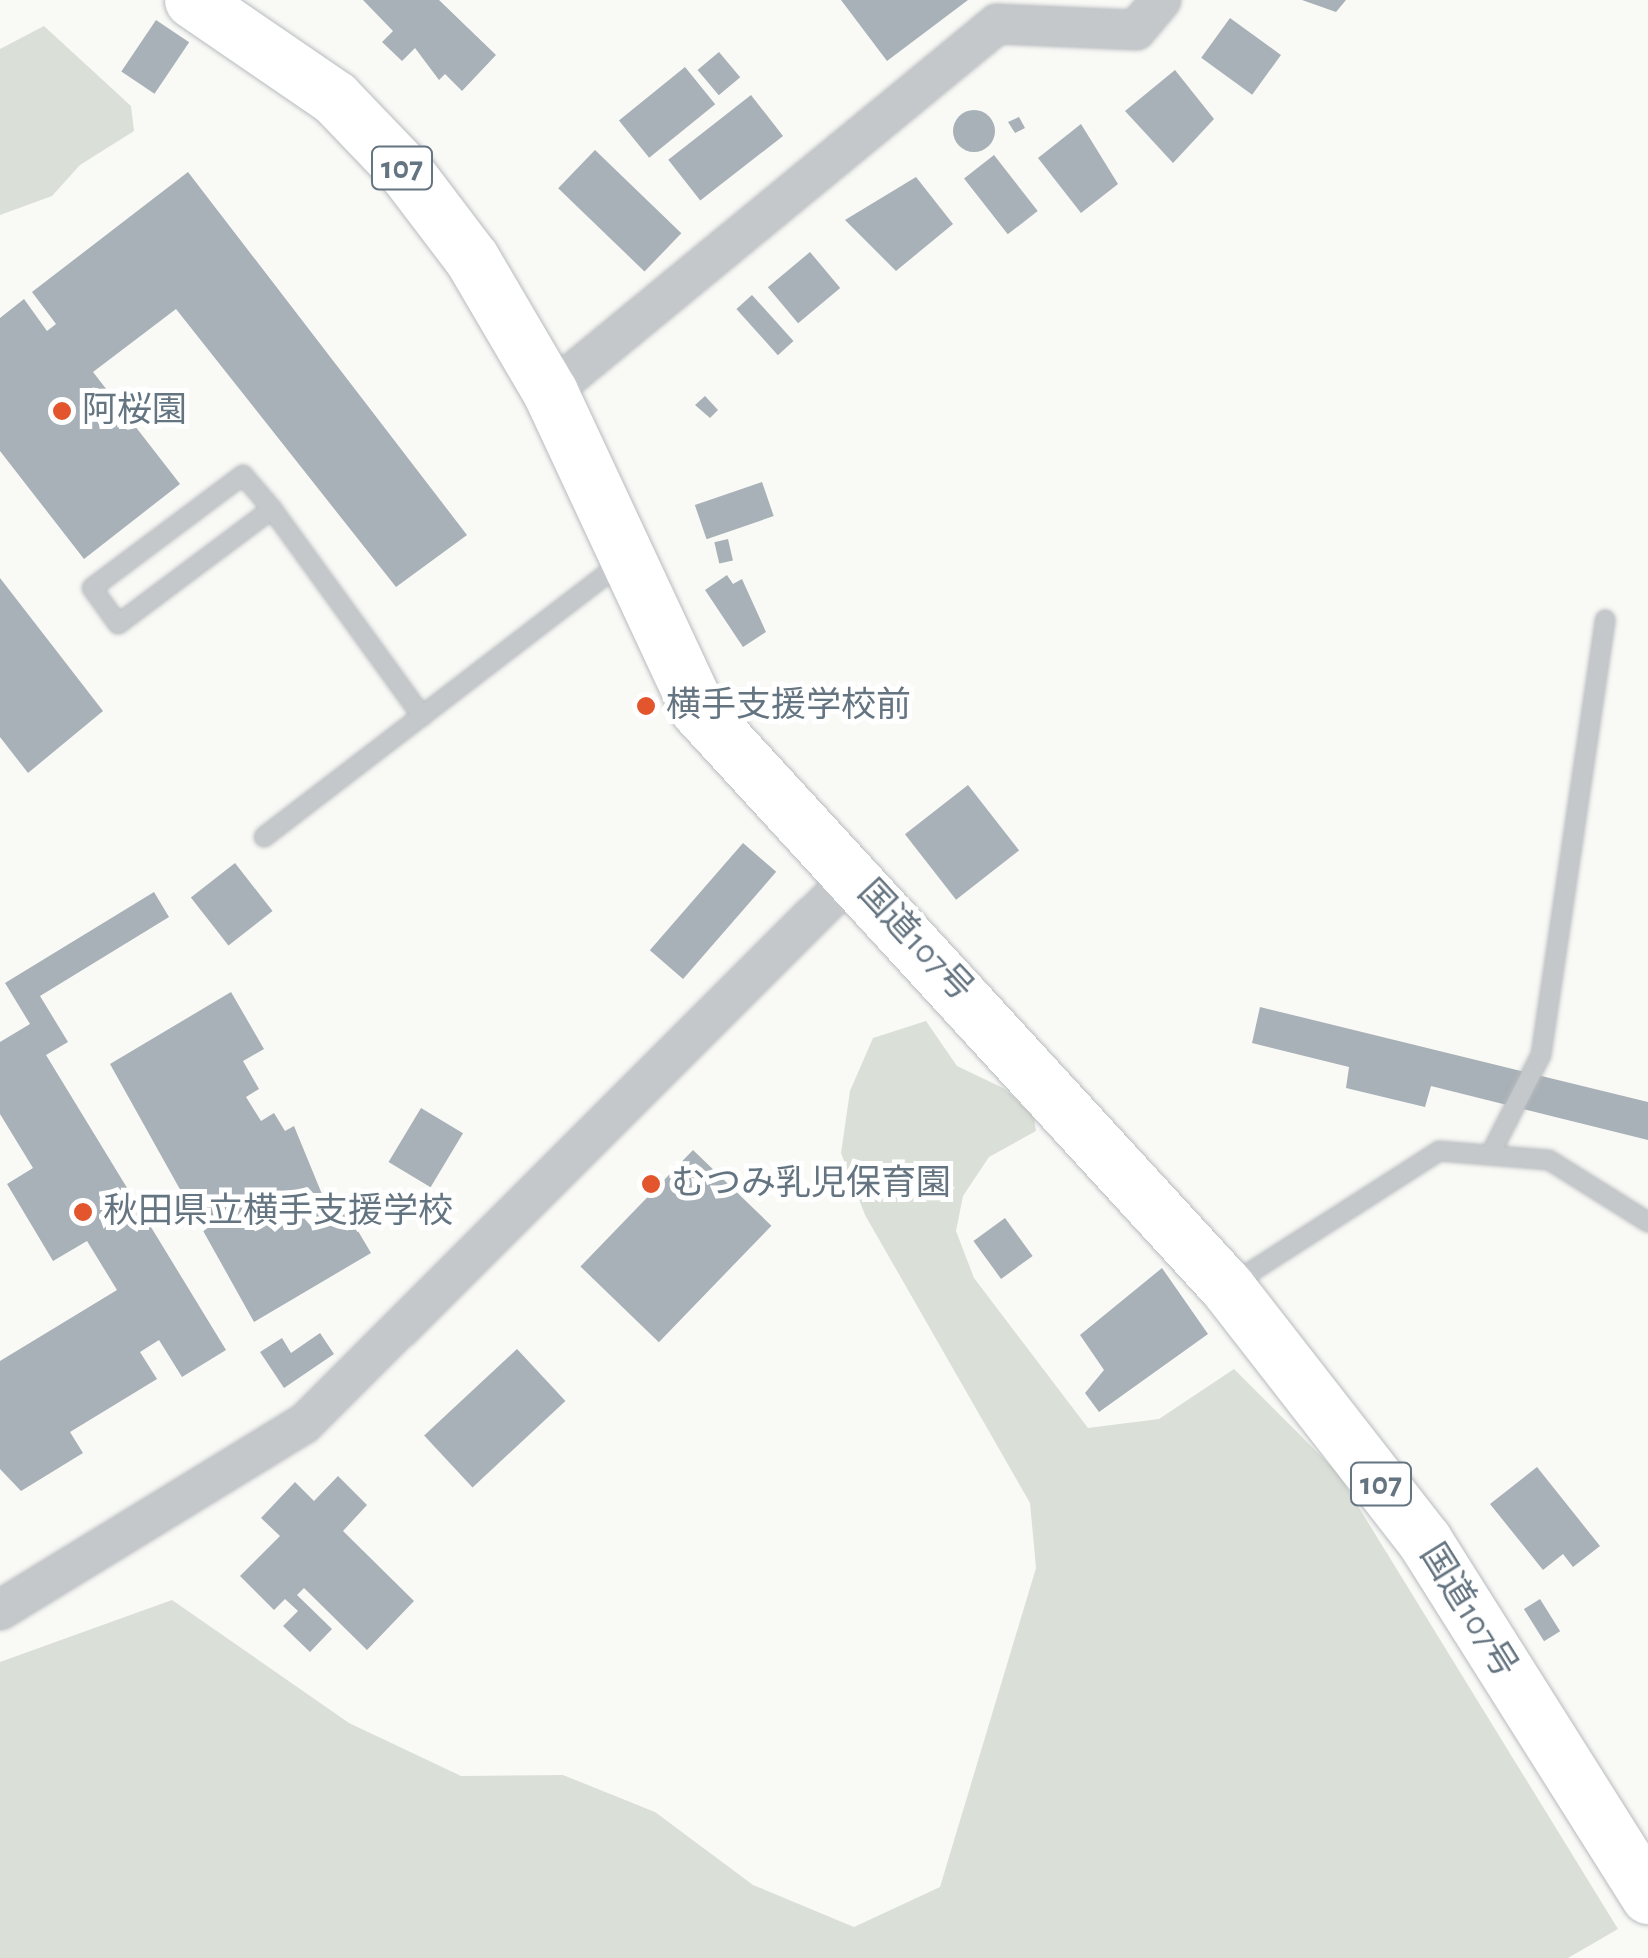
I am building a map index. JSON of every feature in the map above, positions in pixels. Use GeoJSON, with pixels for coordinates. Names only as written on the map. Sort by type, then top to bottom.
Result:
{"type":"FeatureCollection","features":[{"type":"Feature","properties":{"kind":"highway","name":"国道107号"},"geometry":{"type":"LineString","coordinates":[[192,0],[335,98],[406,172],[472,259],[550,392],[698,710],[854,876],[1227,1288],[1424,1540],[1648,1896]]}},
{"type":"Feature","properties":{"kind":"street"},"geometry":{"type":"LineString","coordinates":[[550,392],[997,24],[1136,30],[1161,0]]}},
{"type":"Feature","properties":{"kind":"street"},"geometry":{"type":"LineString","coordinates":[[0,1610],[304,1424],[854,876]]}},
{"type":"Feature","properties":{"kind":"lane"},"geometry":{"type":"LineString","coordinates":[[272,509],[118,624],[92,588],[243,475],[272,509],[422,716]]}},
{"type":"Feature","properties":{"kind":"lane"},"geometry":{"type":"LineString","coordinates":[[264,837],[627,559]]}},
{"type":"Feature","properties":{"kind":"lane"},"geometry":{"type":"LineString","coordinates":[[1490,1155],[1541,1055],[1605,620]]}},
{"type":"Feature","properties":{"kind":"lane"},"geometry":{"type":"LineString","coordinates":[[1227,1288],[1439,1152],[1549,1160],[1648,1222]]}},
{"type":"Feature","properties":{"kind":"shaded area"},"geometry":{"type":"Polygon","coordinates":[[[44,26],[131,106],[134,131],[80,165],[52,196],[0,215],[0,49],[44,26]]]}},
{"type":"Feature","properties":{"kind":"shaded area"},"geometry":{"type":"Polygon","coordinates":[[[926,1021],[957,1066],[1005,1089],[1034,1117],[1036,1131],[989,1157],[963,1196],[956,1231],[974,1278],[1088,1428],[1159,1419],[1234,1369],[1337,1472],[1618,1929],[1568,1958],[0,1958],[0,1662],[172,1600],[349,1723],[461,1776],[563,1775],[655,1812],[753,1885],[854,1927],[940,1887],[1036,1568],[1030,1503],[865,1215],[841,1153],[850,1091],[873,1038],[926,1021]]]}},
{"type":"Feature","properties":{"kind":"building"},"geometry":{"type":"Polygon","coordinates":[[[363,0],[439,0],[496,55],[462,91],[445,74],[439,80],[415,48],[402,61],[382,42],[393,31],[363,0]]]}},
{"type":"Feature","properties":{"kind":"building"},"geometry":{"type":"Polygon","coordinates":[[[841,0],[968,0],[887,61],[841,0]]]}},
{"type":"Feature","properties":{"kind":"building"},"geometry":{"type":"Polygon","coordinates":[[[1302,0],[1346,0],[1336,12],[1302,0]]]}},
{"type":"Feature","properties":{"kind":"building"},"geometry":{"type":"Polygon","coordinates":[[[1230,18],[1281,55],[1252,95],[1201,58],[1230,18]]]}},
{"type":"Feature","properties":{"kind":"building"},"geometry":{"type":"Polygon","coordinates":[[[156,20],[189,42],[154,94],[121,71],[156,20]]]}},
{"type":"Feature","properties":{"kind":"building"},"geometry":{"type":"Polygon","coordinates":[[[719,52],[740,77],[719,95],[698,70],[719,52]]]}},
{"type":"Feature","properties":{"kind":"building"},"geometry":{"type":"Polygon","coordinates":[[[685,67],[715,104],[649,158],[619,120],[685,67]]]}},
{"type":"Feature","properties":{"kind":"building"},"geometry":{"type":"Polygon","coordinates":[[[1175,70],[1214,119],[1173,163],[1125,111],[1175,70]]]}},
{"type":"Feature","properties":{"kind":"building"},"geometry":{"type":"Polygon","coordinates":[[[751,95],[783,136],[700,201],[668,160],[751,95]]]}},
{"type":"Feature","properties":{"kind":"building"},"geometry":{"type":"Polygon","coordinates":[[[974,110],[989,116],[995,131],[989,146],[974,152],[959,146],[953,131],[959,116],[974,110]]]}},
{"type":"Feature","properties":{"kind":"building"},"geometry":{"type":"Polygon","coordinates":[[[1019,117],[1025,128],[1015,133],[1008,122],[1019,117]]]}},
{"type":"Feature","properties":{"kind":"building"},"geometry":{"type":"Polygon","coordinates":[[[1081,124],[1118,184],[1081,213],[1038,158],[1081,124]]]}},
{"type":"Feature","properties":{"kind":"building"},"geometry":{"type":"Polygon","coordinates":[[[595,150],[681,233],[645,271],[558,188],[595,150]]]}},
{"type":"Feature","properties":{"kind":"building"},"geometry":{"type":"Polygon","coordinates":[[[994,155],[1038,211],[1008,234],[964,178],[994,155]]]}},
{"type":"Feature","properties":{"kind":"building","name":"阿桜園"},"geometry":{"type":"Polygon","coordinates":[[[188,172],[467,535],[396,587],[176,309],[93,372],[180,484],[84,559],[0,451],[0,318],[24,299],[47,331],[56,324],[32,292],[188,172]]]}},
{"type":"Feature","properties":{"kind":"building"},"geometry":{"type":"Polygon","coordinates":[[[916,177],[953,224],[896,271],[845,220],[916,177]]]}},
{"type":"Feature","properties":{"kind":"building"},"geometry":{"type":"Polygon","coordinates":[[[810,252],[840,288],[798,323],[768,287],[810,252]]]}},
{"type":"Feature","properties":{"kind":"building"},"geometry":{"type":"Polygon","coordinates":[[[752,295],[793,341],[778,355],[736,309],[752,295]]]}},
{"type":"Feature","properties":{"kind":"building"},"geometry":{"type":"Polygon","coordinates":[[[705,396],[718,410],[710,418],[695,405],[705,396]]]}},
{"type":"Feature","properties":{"kind":"building"},"geometry":{"type":"Polygon","coordinates":[[[762,482],[774,516],[707,539],[695,505],[762,482]]]}},
{"type":"Feature","properties":{"kind":"building"},"geometry":{"type":"Polygon","coordinates":[[[728,539],[733,560],[719,564],[714,542],[728,539]]]}},
{"type":"Feature","properties":{"kind":"building"},"geometry":{"type":"Polygon","coordinates":[[[727,575],[733,584],[742,579],[766,632],[743,647],[705,590],[727,575]]]}},
{"type":"Feature","properties":{"kind":"building"},"geometry":{"type":"Polygon","coordinates":[[[0,578],[103,711],[28,773],[0,737],[0,578]]]}},
{"type":"Feature","properties":{"kind":"building"},"geometry":{"type":"Polygon","coordinates":[[[968,785],[1019,850],[956,900],[905,834],[968,785]]]}},
{"type":"Feature","properties":{"kind":"building"},"geometry":{"type":"Polygon","coordinates":[[[743,843],[776,872],[683,979],[650,950],[743,843]]]}},
{"type":"Feature","properties":{"kind":"building"},"geometry":{"type":"Polygon","coordinates":[[[235,863],[273,911],[228,946],[191,897],[235,863]]]}},
{"type":"Feature","properties":{"kind":"building","name":"秋田県立横手支援学校"},"geometry":{"type":"Polygon","coordinates":[[[154,892],[169,917],[40,996],[68,1042],[46,1055],[226,1350],[182,1377],[159,1340],[140,1352],[157,1379],[70,1432],[83,1453],[21,1491],[0,1469],[0,1361],[117,1290],[87,1241],[53,1261],[7,1184],[33,1168],[0,1114],[0,1042],[30,1024],[5,983],[154,892]]]}},
{"type":"Feature","properties":{"kind":"building"},"geometry":{"type":"Polygon","coordinates":[[[231,992],[264,1049],[243,1061],[259,1089],[246,1097],[261,1121],[274,1113],[285,1131],[294,1126],[324,1199],[335,1192],[371,1253],[254,1322],[110,1064],[231,992]]]}},
{"type":"Feature","properties":{"kind":"building"},"geometry":{"type":"Polygon","coordinates":[[[1260,1007],[1648,1102],[1648,1140],[1431,1086],[1425,1107],[1346,1088],[1349,1067],[1252,1043],[1260,1007]]]}},
{"type":"Feature","properties":{"kind":"building"},"geometry":{"type":"Polygon","coordinates":[[[421,1108],[463,1133],[431,1187],[389,1162],[421,1108]]]}},
{"type":"Feature","properties":{"kind":"building"},"geometry":{"type":"Polygon","coordinates":[[[693,1150],[771,1226],[659,1342],[580,1267],[693,1150]]]}},
{"type":"Feature","properties":{"kind":"building"},"geometry":{"type":"Polygon","coordinates":[[[1005,1218],[1033,1256],[1001,1279],[973,1241],[1005,1218]]]}},
{"type":"Feature","properties":{"kind":"building"},"geometry":{"type":"Polygon","coordinates":[[[1162,1268],[1208,1334],[1099,1412],[1085,1393],[1104,1370],[1080,1335],[1162,1268]]]}},
{"type":"Feature","properties":{"kind":"building"},"geometry":{"type":"Polygon","coordinates":[[[320,1333],[334,1354],[284,1388],[260,1352],[282,1338],[291,1353],[320,1333]]]}},
{"type":"Feature","properties":{"kind":"building"},"geometry":{"type":"Polygon","coordinates":[[[517,1349],[565,1401],[473,1488],[424,1436],[517,1349]]]}},
{"type":"Feature","properties":{"kind":"building"},"geometry":{"type":"Polygon","coordinates":[[[1537,1467],[1600,1546],[1573,1567],[1563,1554],[1543,1570],[1490,1504],[1537,1467]]]}},
{"type":"Feature","properties":{"kind":"building"},"geometry":{"type":"Polygon","coordinates":[[[338,1476],[367,1505],[343,1531],[414,1601],[367,1650],[304,1588],[297,1595],[332,1629],[310,1652],[283,1626],[298,1611],[285,1599],[274,1610],[240,1576],[280,1536],[261,1518],[295,1482],[314,1501],[338,1476]]]}},
{"type":"Feature","properties":{"kind":"building"},"geometry":{"type":"Polygon","coordinates":[[[1540,1599],[1560,1631],[1544,1641],[1524,1609],[1540,1599]]]}},
{"type":"Feature","properties":{"kind":"place","name":"阿桜園"},"geometry":{"type":"Point","coordinates":[62,411]}},
{"type":"Feature","properties":{"kind":"place","name":"横手支援学校前"},"geometry":{"type":"Point","coordinates":[646,706]}},
{"type":"Feature","properties":{"kind":"place","name":"むつみ乳児保育園"},"geometry":{"type":"Point","coordinates":[651,1184]}},
{"type":"Feature","properties":{"kind":"place","name":"秋田県立横手支援学校"},"geometry":{"type":"Point","coordinates":[83,1212]}}]}
